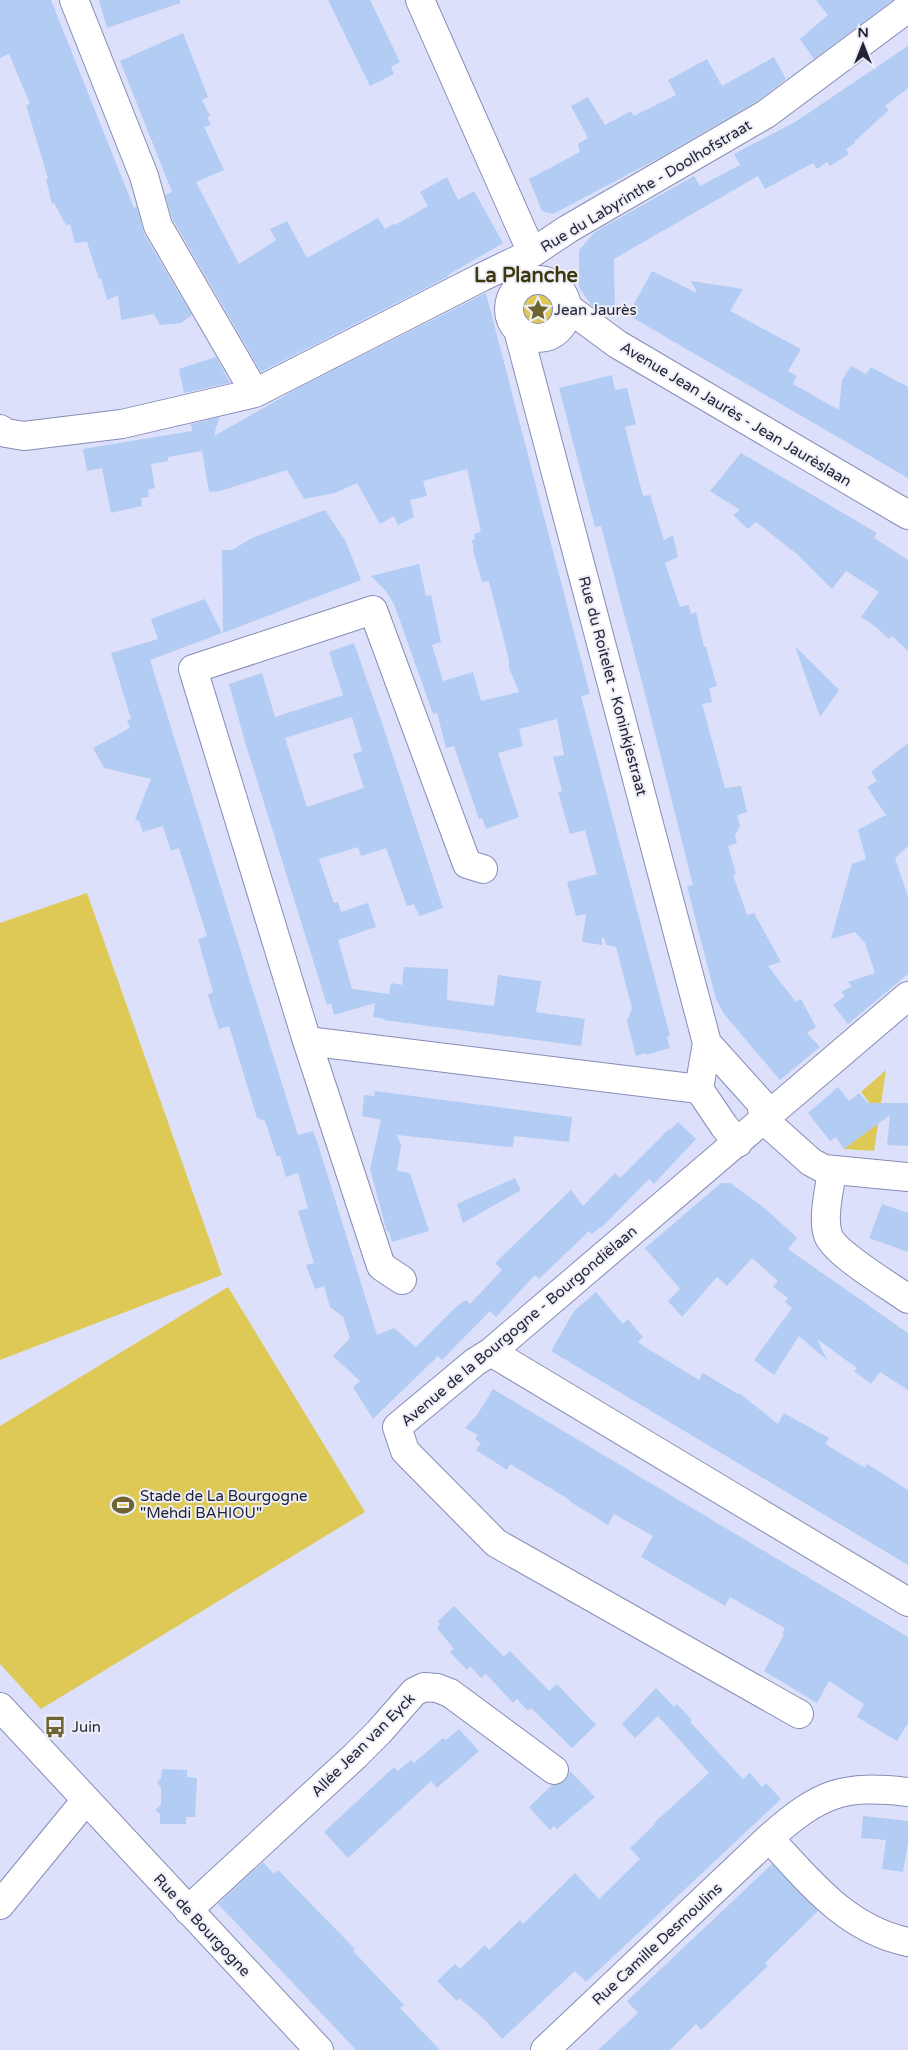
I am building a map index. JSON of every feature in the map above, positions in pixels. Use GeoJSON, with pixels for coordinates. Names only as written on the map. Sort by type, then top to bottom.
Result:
{"type":"FeatureCollection","features":[{"type":"Feature","properties":{"kind":"street"},"geometry":{"type":"LineString","coordinates":[[74,0],[144,176],[158,226],[255,393]]}},
{"type":"Feature","properties":{"kind":"street"},"geometry":{"type":"LineString","coordinates":[[420,0],[528,261],[530,281],[540,280],[550,283],[559,289],[567,307],[563,324],[551,336],[534,338],[518,330]]}},
{"type":"Feature","properties":{"kind":"street","name":"Rue du Labyrinthe - Doolhofstraat"},"geometry":{"type":"LineString","coordinates":[[12,433],[122,424],[255,393],[528,261],[568,229],[766,114],[908,8]]}},
{"type":"Feature","properties":{"kind":"street"},"geometry":{"type":"LineString","coordinates":[[528,261],[551,267],[550,283]]}},
{"type":"Feature","properties":{"kind":"street","name":"Rue du Roitelet - Koninkjestraat"},"geometry":{"type":"LineString","coordinates":[[528,261],[512,295],[509,307],[511,320],[518,330],[707,1042],[699,1089]]}},
{"type":"Feature","properties":{"kind":"street","name":"Avenue Jean Jaurès - Jean Jaurèslaan"},"geometry":{"type":"LineString","coordinates":[[567,307],[617,344],[908,515]]}},
{"type":"Feature","properties":{"kind":"street"},"geometry":{"type":"LineString","coordinates":[[402,1280],[381,1266],[307,1041],[193,669],[373,610],[467,864],[483,869]]}},
{"type":"Feature","properties":{"kind":"street","name":"Avenue de la Bourgogne - Bourgondiëlaan"},"geometry":{"type":"LineString","coordinates":[[798,1714],[496,1543],[405,1451],[397,1426],[475,1362],[491,1352],[908,996]]}},
{"type":"Feature","properties":{"kind":"street"},"geometry":{"type":"LineString","coordinates":[[307,1041],[699,1089],[738,1143]]}},
{"type":"Feature","properties":{"kind":"street","name":"Rue du Roitelet - Koninkjestraat"},"geometry":{"type":"LineString","coordinates":[[707,1042],[761,1103],[764,1120],[811,1162],[824,1169],[908,1177]]}},
{"type":"Feature","properties":{"kind":"street"},"geometry":{"type":"LineString","coordinates":[[832,1170],[826,1216],[828,1236],[838,1250],[908,1299]]}},
{"type":"Feature","properties":{"kind":"street"},"geometry":{"type":"LineString","coordinates":[[491,1352],[908,1602]]}},
{"type":"Feature","properties":{"kind":"street","name":"Allée Jean van Eyck"},"geometry":{"type":"LineString","coordinates":[[188,1910],[380,1732],[414,1692],[424,1687],[437,1688],[450,1694],[554,1770]]}},
{"type":"Feature","properties":{"kind":"street","name":"Rue de Bourgogne"},"geometry":{"type":"LineString","coordinates":[[0,1707],[319,2050]]}},
{"type":"Feature","properties":{"kind":"street","name":"Rue Camille Desmoulins"},"geometry":{"type":"LineString","coordinates":[[545,2050],[769,1838],[810,1805],[838,1792],[870,1788],[908,1792]]}},
{"type":"Feature","properties":{"kind":"street"},"geometry":{"type":"LineString","coordinates":[[0,1906],[86,1800]]}},
{"type":"Feature","properties":{"kind":"street"},"geometry":{"type":"LineString","coordinates":[[769,1838],[826,1898],[845,1915],[865,1927],[888,1937],[908,1942]]}},
{"type":"Feature","properties":{"kind":"shaded area"},"geometry":{"type":"Polygon","coordinates":[[[538,293],[550,297],[554,309],[550,321],[538,325],[526,321],[522,309],[526,297],[538,293]]]}},
{"type":"Feature","properties":{"kind":"shaded area"},"geometry":{"type":"Polygon","coordinates":[[[87,893],[222,1275],[0,1360],[0,923],[87,893]]]}},
{"type":"Feature","properties":{"kind":"shaded area"},"geometry":{"type":"Polygon","coordinates":[[[886,1070],[874,1151],[844,1149],[873,1107],[861,1092],[886,1070]]]}},
{"type":"Feature","properties":{"kind":"shaded area"},"geometry":{"type":"Polygon","coordinates":[[[228,1287],[365,1512],[41,1709],[0,1664],[0,1426],[228,1287]]]}},
{"type":"Feature","properties":{"kind":"building"},"geometry":{"type":"Polygon","coordinates":[[[0,0],[51,0],[134,208],[137,207],[144,234],[192,315],[181,323],[160,325],[154,314],[121,320],[118,295],[107,300],[87,242],[75,243],[70,224],[66,225],[54,203],[52,204],[46,179],[48,178],[26,105],[30,104],[9,54],[0,58],[0,0]]]}},
{"type":"Feature","properties":{"kind":"building"},"geometry":{"type":"Polygon","coordinates":[[[99,0],[180,0],[180,3],[107,28],[99,0]]]}},
{"type":"Feature","properties":{"kind":"building"},"geometry":{"type":"Polygon","coordinates":[[[328,0],[370,0],[400,62],[391,67],[394,74],[370,86],[328,0]]]}},
{"type":"Feature","properties":{"kind":"building"},"geometry":{"type":"Polygon","coordinates":[[[816,0],[893,0],[814,59],[800,39],[828,15],[816,0]]]}},
{"type":"Feature","properties":{"kind":"building"},"geometry":{"type":"Polygon","coordinates":[[[183,33],[208,97],[202,100],[210,116],[207,117],[211,125],[204,127],[224,170],[196,182],[239,264],[276,240],[270,229],[287,221],[307,258],[378,218],[385,229],[393,224],[395,225],[428,206],[420,192],[447,177],[458,200],[474,191],[503,243],[449,276],[261,372],[173,220],[165,195],[172,192],[120,61],[183,33]]]}},
{"type":"Feature","properties":{"kind":"building"},"geometry":{"type":"Polygon","coordinates":[[[908,46],[908,88],[885,106],[889,110],[855,143],[846,149],[849,154],[830,166],[827,162],[817,169],[813,163],[765,189],[758,176],[614,259],[615,318],[591,305],[579,287],[579,250],[595,232],[694,176],[700,186],[740,165],[734,154],[795,122],[908,46]]]}},
{"type":"Feature","properties":{"kind":"building"},"geometry":{"type":"Polygon","coordinates":[[[774,57],[786,79],[759,100],[659,158],[553,214],[542,211],[529,179],[580,152],[578,144],[588,138],[571,106],[588,97],[605,125],[631,111],[634,116],[676,95],[668,80],[707,59],[722,86],[774,57]]]}},
{"type":"Feature","properties":{"kind":"building"},"geometry":{"type":"Polygon","coordinates":[[[652,271],[697,293],[691,281],[743,289],[730,311],[801,349],[788,371],[797,376],[793,384],[839,410],[842,380],[851,366],[866,374],[871,367],[908,387],[908,478],[628,315],[652,271]]]}},
{"type":"Feature","properties":{"kind":"building"},"geometry":{"type":"Polygon","coordinates":[[[486,293],[590,694],[581,696],[670,1036],[667,1037],[670,1048],[646,1055],[645,1053],[636,1056],[627,1021],[632,1008],[616,947],[606,945],[604,938],[602,938],[602,945],[582,942],[586,914],[576,916],[567,882],[597,874],[585,830],[570,834],[558,792],[562,791],[553,757],[564,755],[557,719],[519,729],[523,746],[498,753],[519,817],[486,829],[482,818],[479,819],[454,746],[446,748],[437,713],[433,714],[394,604],[386,591],[371,576],[419,564],[426,596],[431,595],[441,642],[432,645],[443,681],[473,672],[481,701],[519,692],[509,668],[509,660],[489,581],[482,582],[473,550],[472,540],[475,539],[474,534],[481,532],[467,469],[423,481],[427,496],[410,500],[414,517],[398,525],[394,516],[380,524],[357,483],[335,493],[304,499],[287,470],[220,491],[209,492],[202,451],[168,457],[168,461],[151,464],[155,488],[148,490],[149,497],[141,498],[142,506],[111,513],[102,468],[87,471],[83,449],[192,431],[191,424],[219,417],[214,436],[304,385],[486,293]]]}},
{"type":"Feature","properties":{"kind":"building"},"geometry":{"type":"Polygon","coordinates":[[[216,357],[230,383],[184,393],[179,369],[216,357]]]}},
{"type":"Feature","properties":{"kind":"building"},"geometry":{"type":"Polygon","coordinates":[[[612,375],[615,390],[627,388],[636,424],[625,427],[643,496],[650,495],[664,540],[673,535],[678,557],[665,563],[680,607],[689,605],[691,614],[696,612],[704,647],[706,647],[717,686],[709,688],[712,702],[702,704],[725,788],[741,786],[747,812],[737,815],[740,826],[735,836],[737,843],[728,846],[736,874],[733,875],[747,915],[754,913],[781,962],[768,966],[796,1002],[801,999],[816,1027],[807,1033],[820,1047],[780,1080],[724,1014],[716,999],[687,886],[693,885],[644,690],[601,526],[595,527],[559,388],[612,375]]]}},
{"type":"Feature","properties":{"kind":"building"},"geometry":{"type":"Polygon","coordinates":[[[741,453],[877,533],[874,538],[908,560],[908,651],[892,636],[889,639],[861,617],[879,592],[846,571],[832,589],[798,555],[756,522],[748,529],[733,515],[740,510],[710,491],[741,453]]]}},
{"type":"Feature","properties":{"kind":"building"},"geometry":{"type":"Polygon","coordinates":[[[325,510],[346,542],[361,580],[223,633],[222,550],[232,550],[252,538],[325,510]]]}},
{"type":"Feature","properties":{"kind":"building"},"geometry":{"type":"Polygon","coordinates":[[[205,599],[222,633],[150,660],[298,1135],[313,1131],[317,1141],[377,1335],[394,1328],[416,1347],[457,1306],[466,1300],[470,1304],[502,1270],[495,1263],[571,1190],[583,1206],[615,1173],[620,1178],[678,1122],[696,1139],[654,1184],[649,1179],[601,1228],[592,1234],[589,1231],[539,1279],[535,1275],[496,1317],[490,1311],[442,1360],[438,1356],[373,1419],[353,1387],[360,1381],[333,1356],[350,1338],[343,1317],[330,1307],[324,1286],[315,1289],[306,1265],[314,1263],[298,1211],[308,1208],[298,1173],[286,1177],[280,1156],[277,1157],[265,1121],[257,1118],[229,1026],[219,1029],[208,995],[213,992],[198,939],[207,936],[179,848],[171,851],[163,826],[143,832],[139,821],[135,819],[151,779],[104,768],[93,748],[130,728],[127,720],[131,719],[111,653],[158,639],[151,619],[205,599]]]}},
{"type":"Feature","properties":{"kind":"building"},"geometry":{"type":"Polygon","coordinates":[[[354,643],[443,908],[419,916],[414,904],[407,906],[386,848],[361,856],[358,847],[319,859],[334,903],[338,902],[341,912],[368,903],[376,927],[338,940],[352,989],[389,994],[391,983],[402,985],[404,967],[448,969],[447,1000],[494,1006],[498,975],[541,981],[536,1012],[585,1019],[581,1046],[384,1020],[373,1017],[375,1003],[334,1015],[331,1003],[327,1005],[245,742],[229,684],[262,673],[275,717],[343,695],[329,652],[354,643]],[[352,717],[285,738],[307,807],[364,788],[353,754],[362,751],[352,717]]]}},
{"type":"Feature","properties":{"kind":"building"},"geometry":{"type":"Polygon","coordinates":[[[795,646],[839,690],[820,717],[795,646]]]}},
{"type":"Feature","properties":{"kind":"building"},"geometry":{"type":"Polygon","coordinates":[[[908,743],[908,846],[895,858],[908,897],[908,974],[848,1024],[833,1005],[845,996],[841,992],[852,986],[848,982],[875,973],[865,943],[855,932],[831,939],[852,864],[866,859],[858,830],[886,815],[867,787],[877,781],[871,772],[908,743]]]}},
{"type":"Feature","properties":{"kind":"building"},"geometry":{"type":"Polygon","coordinates":[[[838,1087],[849,1101],[859,1093],[868,1103],[908,1103],[908,1146],[887,1145],[890,1115],[844,1149],[836,1137],[830,1141],[808,1113],[838,1087]]]}},
{"type":"Feature","properties":{"kind":"building"},"geometry":{"type":"Polygon","coordinates":[[[375,1091],[572,1117],[569,1142],[514,1136],[513,1147],[509,1147],[397,1135],[401,1145],[397,1171],[410,1173],[429,1231],[392,1242],[389,1231],[387,1232],[370,1169],[381,1120],[362,1116],[364,1095],[374,1096],[375,1091]]]}},
{"type":"Feature","properties":{"kind":"building"},"geometry":{"type":"Polygon","coordinates":[[[515,1178],[521,1190],[463,1223],[457,1204],[515,1178]]]}},
{"type":"Feature","properties":{"kind":"building"},"geometry":{"type":"Polygon","coordinates":[[[721,1183],[730,1183],[767,1210],[797,1238],[788,1249],[908,1333],[908,1390],[880,1372],[871,1384],[854,1371],[857,1368],[817,1339],[827,1360],[799,1336],[774,1375],[754,1360],[792,1308],[785,1302],[788,1298],[773,1287],[778,1281],[752,1258],[727,1286],[717,1277],[682,1317],[668,1301],[680,1289],[645,1248],[721,1183]]]}},
{"type":"Feature","properties":{"kind":"building"},"geometry":{"type":"Polygon","coordinates":[[[882,1204],[908,1213],[908,1252],[869,1238],[882,1204]]]}},
{"type":"Feature","properties":{"kind":"building"},"geometry":{"type":"Polygon","coordinates":[[[596,1292],[623,1324],[628,1319],[643,1337],[638,1342],[645,1347],[699,1380],[703,1373],[739,1393],[778,1424],[784,1413],[829,1438],[825,1444],[865,1468],[867,1464],[908,1490],[908,1565],[551,1351],[574,1311],[596,1292]]]}},
{"type":"Feature","properties":{"kind":"building"},"geometry":{"type":"Polygon","coordinates":[[[493,1389],[908,1637],[908,1723],[897,1741],[857,1717],[864,1704],[829,1681],[817,1703],[764,1671],[784,1635],[782,1634],[785,1628],[730,1597],[725,1606],[641,1557],[653,1536],[614,1514],[608,1525],[510,1464],[507,1470],[476,1450],[481,1443],[475,1439],[478,1435],[465,1428],[477,1415],[493,1389]]]}},
{"type":"Feature","properties":{"kind":"building"},"geometry":{"type":"Polygon","coordinates":[[[454,1606],[504,1657],[510,1651],[549,1691],[557,1684],[596,1725],[572,1748],[531,1708],[528,1711],[517,1699],[513,1703],[486,1674],[481,1678],[470,1666],[467,1670],[450,1652],[454,1649],[437,1628],[440,1624],[438,1621],[454,1606]]]}},
{"type":"Feature","properties":{"kind":"building"},"geometry":{"type":"Polygon","coordinates":[[[656,1688],[674,1707],[677,1704],[692,1720],[690,1722],[743,1779],[750,1773],[762,1787],[766,1783],[781,1799],[586,1982],[575,1971],[502,2039],[485,2020],[459,1998],[457,2001],[437,1981],[455,1964],[460,1969],[485,1945],[489,1950],[520,1920],[523,1924],[575,1873],[599,1899],[640,1859],[630,1848],[654,1823],[709,1773],[658,1716],[635,1738],[622,1724],[656,1688]]]}},
{"type":"Feature","properties":{"kind":"building"},"geometry":{"type":"Polygon","coordinates":[[[459,1729],[479,1751],[437,1788],[431,1781],[348,1858],[324,1832],[394,1767],[398,1771],[411,1760],[414,1763],[443,1738],[446,1740],[459,1729]]]}},
{"type":"Feature","properties":{"kind":"building"},"geometry":{"type":"Polygon","coordinates":[[[162,1769],[187,1770],[187,1777],[197,1778],[195,1817],[186,1817],[186,1824],[160,1824],[160,1814],[155,1810],[161,1805],[161,1787],[157,1783],[161,1778],[162,1769]]]}},
{"type":"Feature","properties":{"kind":"building"},"geometry":{"type":"Polygon","coordinates":[[[570,1771],[595,1797],[557,1829],[554,1826],[550,1830],[529,1807],[552,1785],[560,1784],[566,1780],[570,1771]]]}},
{"type":"Feature","properties":{"kind":"building"},"geometry":{"type":"Polygon","coordinates":[[[863,1816],[908,1821],[908,1843],[903,1872],[882,1869],[886,1840],[861,1838],[863,1816]]]}},
{"type":"Feature","properties":{"kind":"building"},"geometry":{"type":"Polygon","coordinates":[[[263,1862],[274,1874],[278,1870],[355,1949],[353,1951],[404,2005],[400,2008],[440,2050],[356,2050],[218,1904],[263,1862]]]}},
{"type":"Feature","properties":{"kind":"building"},"geometry":{"type":"Polygon","coordinates":[[[772,1864],[818,1911],[765,1963],[768,1966],[701,2030],[696,2024],[670,2050],[598,2050],[638,2013],[627,2001],[772,1864]]]}},
{"type":"Feature","properties":{"kind":"place","name":"Jean Jaurès"},"geometry":{"type":"Point","coordinates":[538,310]}},
{"type":"Feature","properties":{"kind":"place","name":"Stade de La Bourgogne \"Mehdi BAHIOU\""},"geometry":{"type":"Point","coordinates":[123,1505]}},
{"type":"Feature","properties":{"kind":"place","name":"Juin"},"geometry":{"type":"Point","coordinates":[55,1727]}},
{"type":"Feature","properties":{"kind":"district","name":"La Planche"},"geometry":{"type":"Point","coordinates":[526,276]}}]}
